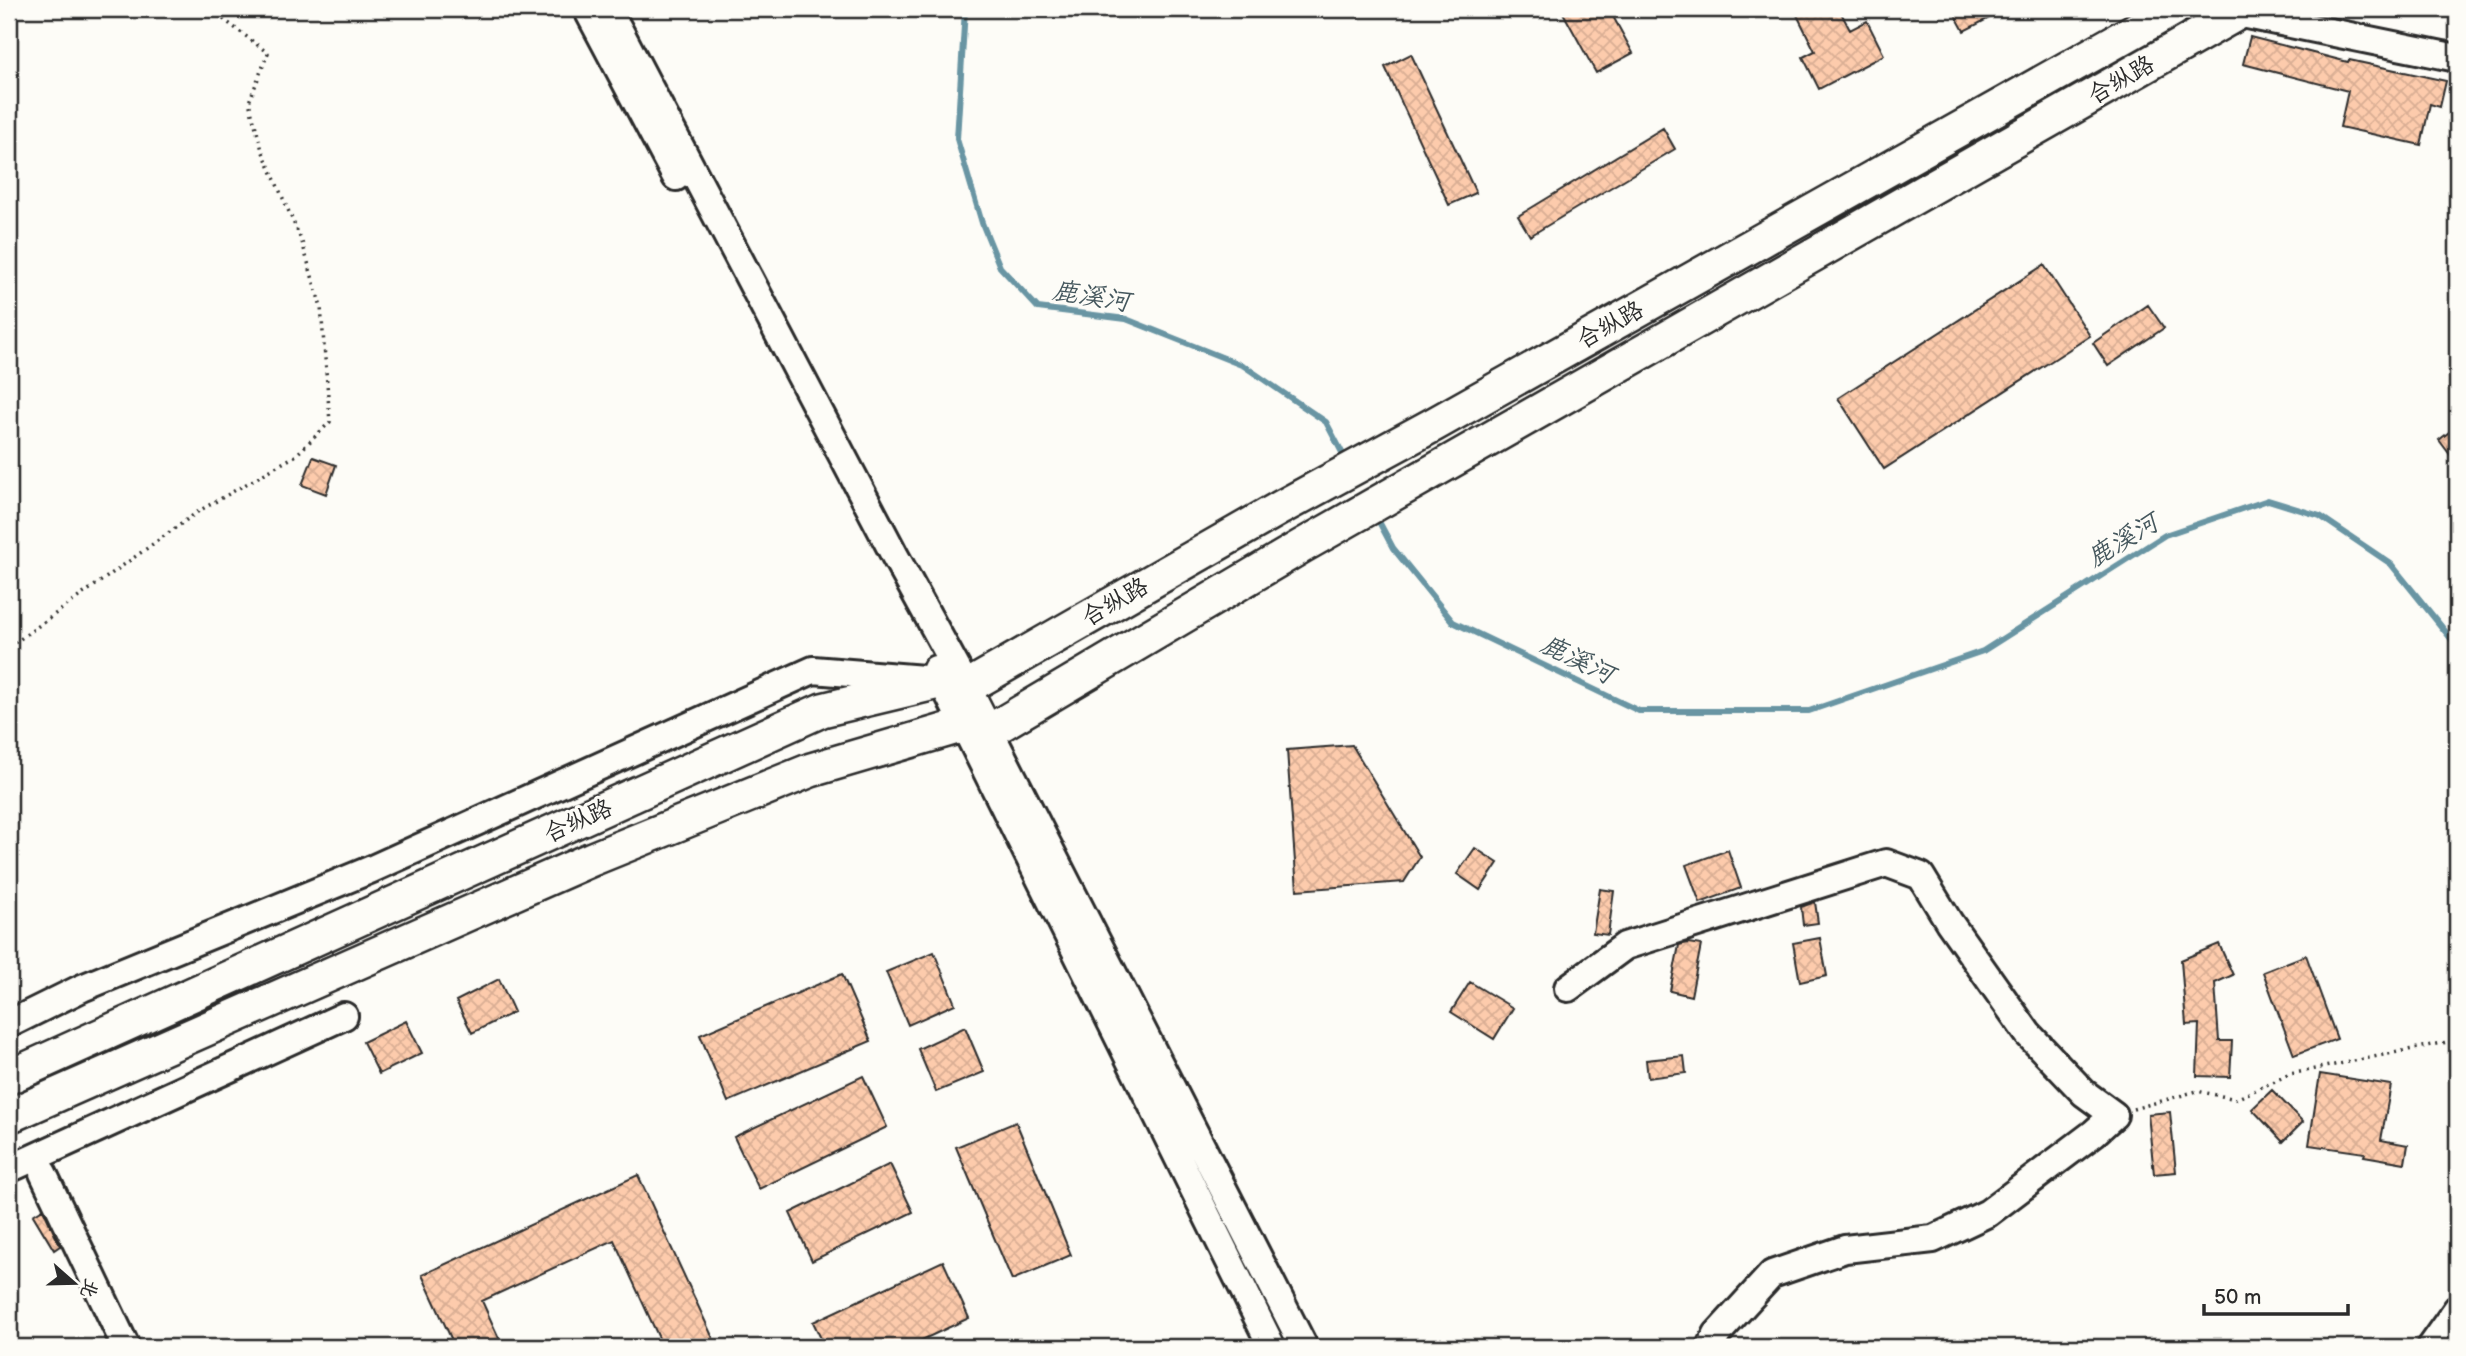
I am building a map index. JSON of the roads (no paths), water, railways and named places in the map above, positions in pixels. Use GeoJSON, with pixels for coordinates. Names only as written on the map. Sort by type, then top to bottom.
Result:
{"type":"FeatureCollection","features":[{"type":"Feature","properties":{"kind":"main road","name":"合纵路"},"geometry":{"type":"LineString","coordinates":[[9,1077],[822,710],[955,684],[1433,425],[2172,9]]}},
{"type":"Feature","properties":{"kind":"main road","name":"合纵路"},"geometry":{"type":"LineString","coordinates":[[9,1115],[605,854],[811,770],[976,729],[1450,463],[2241,11]]}},
{"type":"Feature","properties":{"kind":"street"},"geometry":{"type":"LineString","coordinates":[[587,9],[955,684]]}},
{"type":"Feature","properties":{"kind":"street"},"geometry":{"type":"LineString","coordinates":[[608,9],[895,556],[1272,1347]]}},
{"type":"Feature","properties":{"kind":"street"},"geometry":{"type":"LineString","coordinates":[[2241,11],[2457,58]]}},
{"type":"Feature","properties":{"kind":"street"},"geometry":{"type":"LineString","coordinates":[[9,1024],[82,988],[372,869],[813,670],[955,684]]}},
{"type":"Feature","properties":{"kind":"street"},"geometry":{"type":"LineString","coordinates":[[976,729],[1304,1347]]}},
{"type":"Feature","properties":{"kind":"street"},"geometry":{"type":"LineString","coordinates":[[1568,988],[1625,946],[1886,863],[1921,876],[1948,922],[2028,1034],[2084,1093],[2114,1115],[1988,1213],[1933,1239],[1845,1249],[1772,1274],[1717,1334],[1711,1347]]}},
{"type":"Feature","properties":{"kind":"street"},"geometry":{"type":"LineString","coordinates":[[9,1169],[344,1016]]}},
{"type":"Feature","properties":{"kind":"street"},"geometry":{"type":"LineString","coordinates":[[43,1173],[126,1347]]}},
{"type":"Feature","properties":{"kind":"street"},"geometry":{"type":"LineString","coordinates":[[2430,1347],[2457,1309]]}},
{"type":"Feature","properties":{"kind":"waterway","name":"鹿溪河"},"geometry":{"type":"LineString","coordinates":[[965,9],[957,139],[982,223],[1000,267],[1038,308],[1126,319],[1244,366],[1326,422],[1346,460]]}},
{"type":"Feature","properties":{"kind":"waterway","name":"鹿溪河"},"geometry":{"type":"LineString","coordinates":[[1376,516],[1393,548],[1453,622],[1639,711],[1809,711],[1983,651],[2165,535],[2268,500],[2320,516],[2391,564],[2457,646]]}}]}
